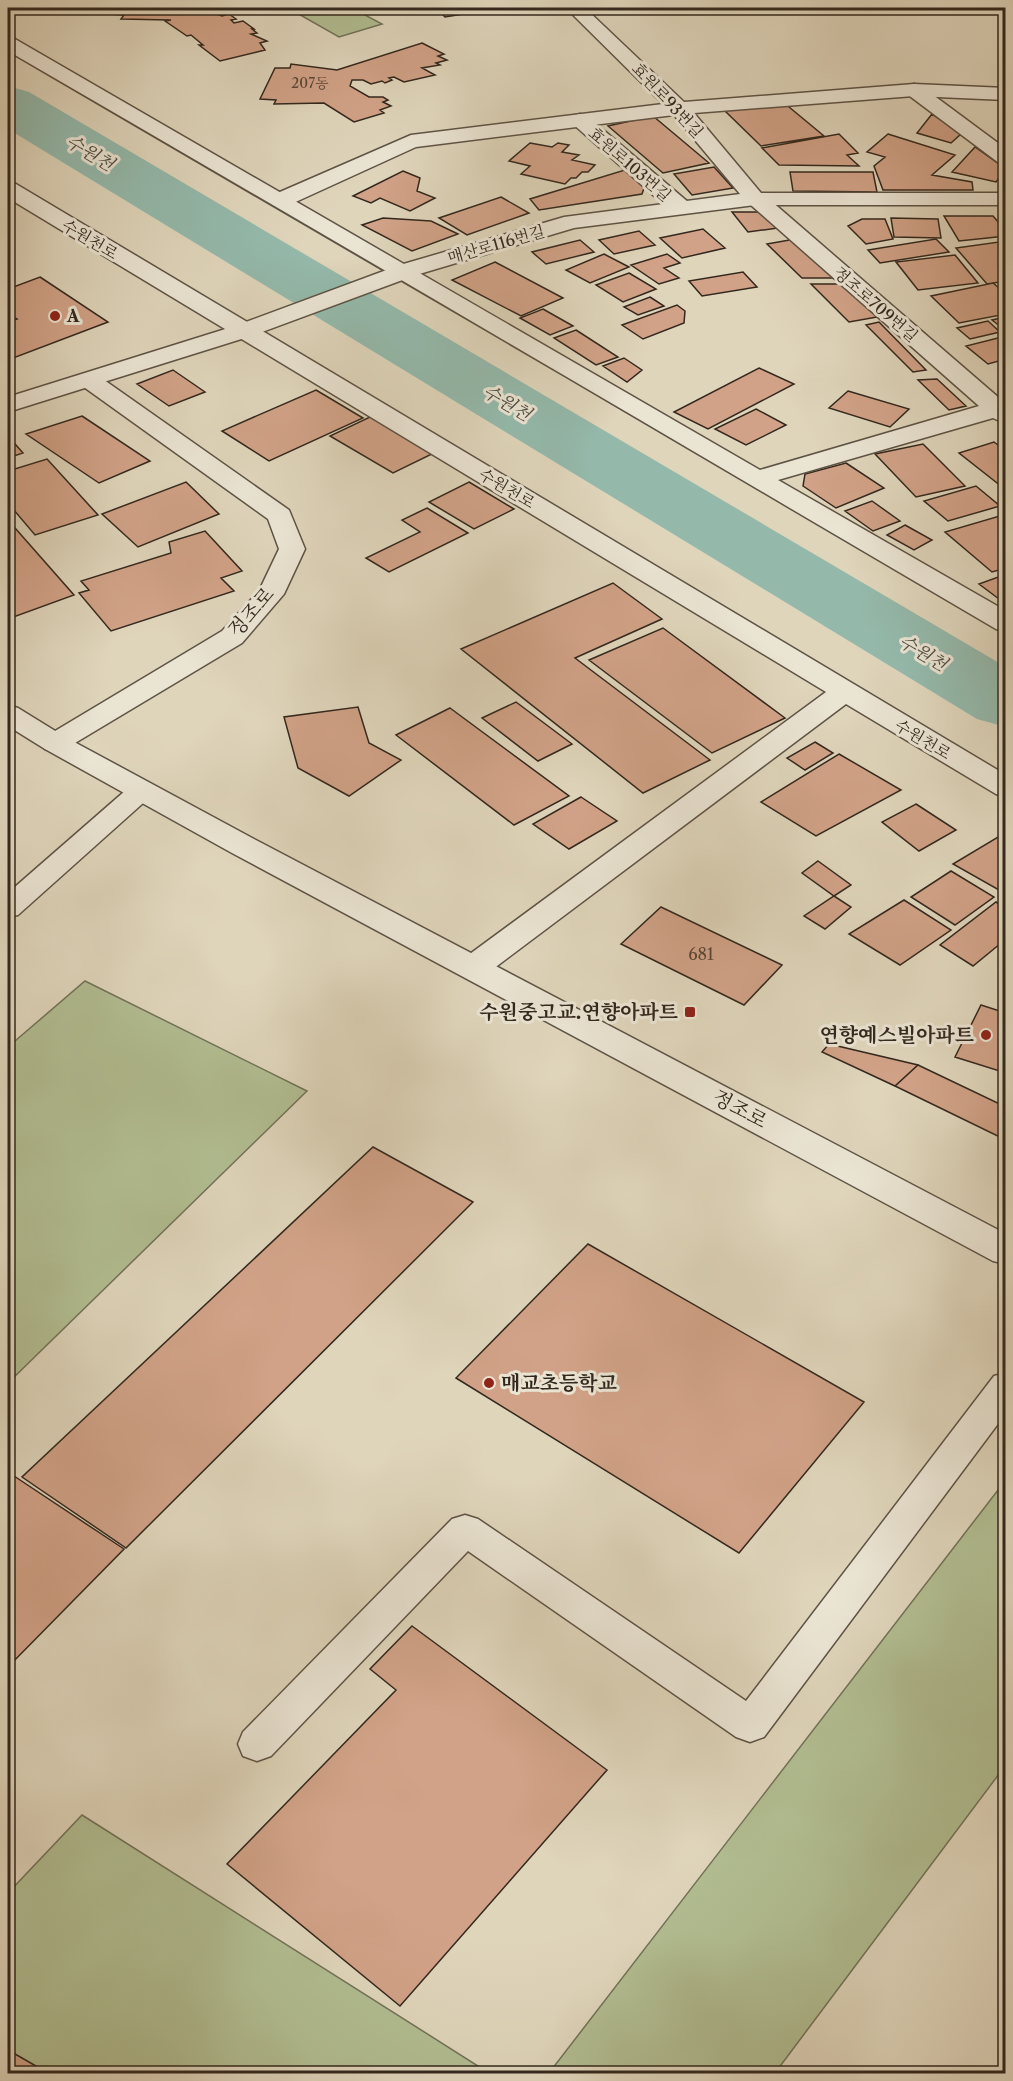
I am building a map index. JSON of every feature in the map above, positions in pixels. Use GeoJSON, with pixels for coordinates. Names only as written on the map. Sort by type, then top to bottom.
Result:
{"type":"FeatureCollection","features":[{"type":"Feature","properties":{"kind":"street","name":"효원로93번길"},"geometry":{"type":"LineString","coordinates":[[574,8],[679,108],[755,199]]}},
{"type":"Feature","properties":{"kind":"street"},"geometry":{"type":"LineString","coordinates":[[8,43],[281,200],[394,275],[756,478],[1005,623]]}},
{"type":"Feature","properties":{"kind":"street"},"geometry":{"type":"LineString","coordinates":[[914,90],[1005,159]]}},
{"type":"Feature","properties":{"kind":"street"},"geometry":{"type":"LineString","coordinates":[[281,200],[411,141],[679,108],[914,90],[1005,94]]}},
{"type":"Feature","properties":{"kind":"street","name":"효원로103번길"},"geometry":{"type":"LineString","coordinates":[[580,120],[680,207]]}},
{"type":"Feature","properties":{"kind":"street","name":"수원천로"},"geometry":{"type":"LineString","coordinates":[[8,189],[255,326],[845,692],[1005,788]]}},
{"type":"Feature","properties":{"kind":"street","name":"매산로116번길"},"geometry":{"type":"LineString","coordinates":[[8,405],[255,326],[394,275],[573,222],[755,199],[1005,199]]}},
{"type":"Feature","properties":{"kind":"street","name":"정조로709번길"},"geometry":{"type":"LineString","coordinates":[[755,199],[1001,413]]}},
{"type":"Feature","properties":{"kind":"street","name":"정조로"},"geometry":{"type":"LineString","coordinates":[[55,743],[232,637],[271,594],[292,549],[280,515],[89,380]]}},
{"type":"Feature","properties":{"kind":"street","name":"정조로709번길"},"geometry":{"type":"LineString","coordinates":[[756,478],[1001,413]]}},
{"type":"Feature","properties":{"kind":"street"},"geometry":{"type":"LineString","coordinates":[[474,967],[845,692]]}},
{"type":"Feature","properties":{"kind":"street","name":"정조로"},"geometry":{"type":"LineString","coordinates":[[8,714],[55,743],[142,790],[1005,1251]]}},
{"type":"Feature","properties":{"kind":"lane"},"geometry":{"type":"LineString","coordinates":[[8,908],[142,790]]}},
{"type":"Feature","properties":{"kind":"lane"},"geometry":{"type":"LineString","coordinates":[[257,1744],[465,1530],[750,1725],[1005,1386]]}},
{"type":"Feature","properties":{"kind":"green space"},"geometry":{"type":"Polygon","coordinates":[[[310,8],[352,8],[382,24],[339,37],[295,12],[310,8]]]}},
{"type":"Feature","properties":{"kind":"green space"},"geometry":{"type":"Polygon","coordinates":[[[85,981],[307,1091],[8,1383],[8,1047],[85,981]]]}},
{"type":"Feature","properties":{"kind":"green space"},"geometry":{"type":"Polygon","coordinates":[[[1005,1481],[1005,1766],[775,2073],[549,2073],[1005,1481]]]}},
{"type":"Feature","properties":{"kind":"green space"},"geometry":{"type":"Polygon","coordinates":[[[82,1815],[489,2073],[8,2073],[8,1893],[82,1815]]]}},
{"type":"Feature","properties":{"kind":"building"},"geometry":{"type":"Polygon","coordinates":[[[115,8],[190,8],[185,13],[195,14],[209,11],[222,16],[229,14],[236,19],[231,20],[234,23],[243,21],[257,33],[251,34],[267,41],[260,43],[265,50],[220,61],[199,45],[203,45],[191,35],[187,36],[165,21],[171,20],[121,19],[124,15],[109,14],[115,8]]]}},
{"type":"Feature","properties":{"kind":"building"},"geometry":{"type":"Polygon","coordinates":[[[436,8],[501,8],[445,17],[436,8]]]}},
{"type":"Feature","properties":{"kind":"building"},"geometry":{"type":"Polygon","coordinates":[[[422,43],[444,54],[438,56],[447,60],[436,63],[440,65],[422,68],[435,75],[404,82],[394,77],[389,78],[392,80],[385,83],[382,81],[371,84],[363,80],[352,80],[350,86],[369,97],[383,97],[388,100],[383,102],[391,106],[380,110],[384,113],[354,122],[324,103],[274,104],[276,100],[260,99],[275,68],[290,68],[291,64],[337,70],[422,43]]]}},
{"type":"Feature","properties":{"kind":"building"},"geometry":{"type":"Polygon","coordinates":[[[783,102],[824,136],[761,146],[724,110],[783,102]]]}},
{"type":"Feature","properties":{"kind":"building"},"geometry":{"type":"Polygon","coordinates":[[[932,114],[962,133],[951,143],[917,133],[932,114]]]}},
{"type":"Feature","properties":{"kind":"building"},"geometry":{"type":"Polygon","coordinates":[[[653,116],[709,163],[663,173],[608,126],[653,116]]]}},
{"type":"Feature","properties":{"kind":"building"},"geometry":{"type":"Polygon","coordinates":[[[839,134],[858,153],[847,155],[859,166],[779,165],[762,148],[839,134]]]}},
{"type":"Feature","properties":{"kind":"building"},"geometry":{"type":"Polygon","coordinates":[[[888,134],[955,155],[932,175],[972,182],[973,190],[883,190],[874,166],[885,157],[867,152],[888,134]]]}},
{"type":"Feature","properties":{"kind":"building"},"geometry":{"type":"Polygon","coordinates":[[[530,143],[552,147],[558,143],[569,145],[562,152],[579,155],[572,160],[595,165],[588,172],[582,172],[565,184],[521,174],[530,166],[509,161],[530,143]]]}},
{"type":"Feature","properties":{"kind":"building"},"geometry":{"type":"Polygon","coordinates":[[[975,147],[1006,169],[996,182],[952,172],[975,147]]]}},
{"type":"Feature","properties":{"kind":"building"},"geometry":{"type":"Polygon","coordinates":[[[714,167],[733,188],[692,195],[674,174],[714,167]]]}},
{"type":"Feature","properties":{"kind":"building"},"geometry":{"type":"Polygon","coordinates":[[[628,169],[645,185],[642,194],[539,210],[530,199],[628,169]]]}},
{"type":"Feature","properties":{"kind":"building"},"geometry":{"type":"Polygon","coordinates":[[[403,171],[420,178],[417,191],[435,198],[410,211],[380,198],[371,203],[353,196],[403,171]]]}},
{"type":"Feature","properties":{"kind":"building"},"geometry":{"type":"Polygon","coordinates":[[[790,172],[873,172],[877,192],[793,191],[790,172]]]}},
{"type":"Feature","properties":{"kind":"building"},"geometry":{"type":"Polygon","coordinates":[[[501,197],[529,213],[467,235],[439,218],[501,197]]]}},
{"type":"Feature","properties":{"kind":"building"},"geometry":{"type":"Polygon","coordinates":[[[732,212],[765,212],[778,228],[748,232],[732,212]]]}},
{"type":"Feature","properties":{"kind":"building"},"geometry":{"type":"Polygon","coordinates":[[[944,216],[993,216],[1006,231],[1006,236],[959,241],[944,216]]]}},
{"type":"Feature","properties":{"kind":"building"},"geometry":{"type":"Polygon","coordinates":[[[383,218],[431,221],[458,234],[412,251],[362,225],[383,218]]]}},
{"type":"Feature","properties":{"kind":"building"},"geometry":{"type":"Polygon","coordinates":[[[891,218],[938,219],[941,238],[894,237],[891,218]]]}},
{"type":"Feature","properties":{"kind":"building"},"geometry":{"type":"Polygon","coordinates":[[[862,219],[885,219],[893,239],[866,244],[848,226],[862,219]]]}},
{"type":"Feature","properties":{"kind":"building"},"geometry":{"type":"Polygon","coordinates":[[[703,229],[725,248],[682,258],[660,238],[703,229]]]}},
{"type":"Feature","properties":{"kind":"building"},"geometry":{"type":"Polygon","coordinates":[[[639,231],[655,245],[614,254],[599,240],[639,231]]]}},
{"type":"Feature","properties":{"kind":"building"},"geometry":{"type":"Polygon","coordinates":[[[795,239],[836,278],[802,278],[767,244],[795,239]]]}},
{"type":"Feature","properties":{"kind":"building"},"geometry":{"type":"Polygon","coordinates":[[[936,239],[949,252],[880,263],[868,250],[936,239]]]}},
{"type":"Feature","properties":{"kind":"building"},"geometry":{"type":"Polygon","coordinates":[[[580,240],[594,252],[546,264],[532,252],[580,240]]]}},
{"type":"Feature","properties":{"kind":"building"},"geometry":{"type":"Polygon","coordinates":[[[1006,241],[1006,281],[987,284],[956,248],[1006,241]]]}},
{"type":"Feature","properties":{"kind":"building"},"geometry":{"type":"Polygon","coordinates":[[[604,254],[629,267],[590,283],[566,270],[604,254]]]}},
{"type":"Feature","properties":{"kind":"building"},"geometry":{"type":"Polygon","coordinates":[[[667,254],[680,263],[664,268],[679,278],[659,284],[631,265],[667,254]]]}},
{"type":"Feature","properties":{"kind":"building"},"geometry":{"type":"Polygon","coordinates":[[[955,255],[978,283],[918,290],[896,262],[955,255]]]}},
{"type":"Feature","properties":{"kind":"building"},"geometry":{"type":"Polygon","coordinates":[[[495,262],[563,298],[521,316],[452,280],[495,262]]]}},
{"type":"Feature","properties":{"kind":"building"},"geometry":{"type":"Polygon","coordinates":[[[743,272],[757,287],[702,296],[689,281],[743,272]]]}},
{"type":"Feature","properties":{"kind":"building"},"geometry":{"type":"Polygon","coordinates":[[[629,273],[656,289],[623,302],[596,285],[629,273]]]}},
{"type":"Feature","properties":{"kind":"building","name":"A"},"geometry":{"type":"Polygon","coordinates":[[[40,277],[108,322],[8,360],[8,322],[17,319],[8,313],[8,289],[40,277]]]}},
{"type":"Feature","properties":{"kind":"building"},"geometry":{"type":"Polygon","coordinates":[[[993,283],[1006,294],[1006,314],[959,323],[931,296],[993,283]]]}},
{"type":"Feature","properties":{"kind":"building"},"geometry":{"type":"Polygon","coordinates":[[[811,284],[844,284],[877,317],[849,322],[811,284]]]}},
{"type":"Feature","properties":{"kind":"building"},"geometry":{"type":"Polygon","coordinates":[[[650,297],[664,306],[638,315],[624,307],[650,297]]]}},
{"type":"Feature","properties":{"kind":"building"},"geometry":{"type":"Polygon","coordinates":[[[677,305],[685,311],[684,323],[643,339],[622,325],[677,305]]]}},
{"type":"Feature","properties":{"kind":"building"},"geometry":{"type":"Polygon","coordinates":[[[543,309],[573,326],[550,335],[520,318],[543,309]]]}},
{"type":"Feature","properties":{"kind":"building"},"geometry":{"type":"Polygon","coordinates":[[[1006,317],[1006,331],[992,320],[1006,317]]]}},
{"type":"Feature","properties":{"kind":"building"},"geometry":{"type":"Polygon","coordinates":[[[988,321],[1000,332],[970,339],[957,328],[988,321]]]}},
{"type":"Feature","properties":{"kind":"building"},"geometry":{"type":"Polygon","coordinates":[[[879,322],[926,370],[913,372],[866,325],[879,322]]]}},
{"type":"Feature","properties":{"kind":"building"},"geometry":{"type":"Polygon","coordinates":[[[576,330],[618,357],[596,365],[554,338],[576,330]]]}},
{"type":"Feature","properties":{"kind":"building"},"geometry":{"type":"Polygon","coordinates":[[[1006,336],[1006,359],[988,364],[966,346],[1006,336]]]}},
{"type":"Feature","properties":{"kind":"building"},"geometry":{"type":"Polygon","coordinates":[[[624,358],[642,370],[627,382],[603,366],[624,358]]]}},
{"type":"Feature","properties":{"kind":"building"},"geometry":{"type":"Polygon","coordinates":[[[759,368],[794,384],[708,429],[674,412],[759,368]]]}},
{"type":"Feature","properties":{"kind":"building"},"geometry":{"type":"Polygon","coordinates":[[[173,370],[205,392],[169,406],[137,384],[173,370]]]}},
{"type":"Feature","properties":{"kind":"building"},"geometry":{"type":"Polygon","coordinates":[[[937,379],[966,406],[949,410],[918,380],[937,379]]]}},
{"type":"Feature","properties":{"kind":"building"},"geometry":{"type":"Polygon","coordinates":[[[316,390],[363,418],[269,461],[222,431],[316,390]]]}},
{"type":"Feature","properties":{"kind":"building"},"geometry":{"type":"Polygon","coordinates":[[[848,391],[909,409],[890,427],[829,408],[848,391]]]}},
{"type":"Feature","properties":{"kind":"building"},"geometry":{"type":"Polygon","coordinates":[[[756,409],[786,425],[746,445],[715,429],[756,409]]]}},
{"type":"Feature","properties":{"kind":"building"},"geometry":{"type":"Polygon","coordinates":[[[82,416],[150,461],[99,483],[26,434],[82,416]]]}},
{"type":"Feature","properties":{"kind":"building"},"geometry":{"type":"Polygon","coordinates":[[[372,416],[436,452],[393,473],[330,436],[372,416]]]}},
{"type":"Feature","properties":{"kind":"building"},"geometry":{"type":"Polygon","coordinates":[[[8,436],[23,453],[8,458],[8,436]]]}},
{"type":"Feature","properties":{"kind":"building"},"geometry":{"type":"Polygon","coordinates":[[[994,442],[1006,451],[1006,490],[959,453],[994,442]]]}},
{"type":"Feature","properties":{"kind":"building"},"geometry":{"type":"Polygon","coordinates":[[[923,444],[965,486],[916,497],[875,454],[923,444]]]}},
{"type":"Feature","properties":{"kind":"building"},"geometry":{"type":"Polygon","coordinates":[[[47,459],[98,515],[35,535],[8,503],[8,471],[47,459]]]}},
{"type":"Feature","properties":{"kind":"building"},"geometry":{"type":"Polygon","coordinates":[[[846,463],[884,488],[836,508],[803,486],[805,474],[846,463]]]}},
{"type":"Feature","properties":{"kind":"building"},"geometry":{"type":"Polygon","coordinates":[[[186,482],[219,514],[138,547],[102,514],[186,482]]]}},
{"type":"Feature","properties":{"kind":"building"},"geometry":{"type":"Polygon","coordinates":[[[469,482],[514,509],[474,529],[429,502],[469,482]]]}},
{"type":"Feature","properties":{"kind":"building"},"geometry":{"type":"Polygon","coordinates":[[[976,486],[1000,506],[948,521],[924,501],[976,486]]]}},
{"type":"Feature","properties":{"kind":"building"},"geometry":{"type":"Polygon","coordinates":[[[872,501],[900,521],[873,531],[845,511],[872,501]]]}},
{"type":"Feature","properties":{"kind":"building"},"geometry":{"type":"Polygon","coordinates":[[[427,508],[468,533],[389,572],[366,558],[420,532],[402,520],[427,508]]]}},
{"type":"Feature","properties":{"kind":"building"},"geometry":{"type":"Polygon","coordinates":[[[1003,515],[1006,517],[1006,568],[992,572],[945,532],[1003,515]]]}},
{"type":"Feature","properties":{"kind":"building"},"geometry":{"type":"Polygon","coordinates":[[[8,520],[74,595],[8,619],[8,520]]]}},
{"type":"Feature","properties":{"kind":"building"},"geometry":{"type":"Polygon","coordinates":[[[905,525],[932,540],[914,550],[887,535],[905,525]]]}},
{"type":"Feature","properties":{"kind":"building"},"geometry":{"type":"Polygon","coordinates":[[[205,531],[242,571],[221,578],[234,591],[111,631],[79,593],[89,590],[81,581],[171,553],[169,542],[205,531]]]}},
{"type":"Feature","properties":{"kind":"building"},"geometry":{"type":"Polygon","coordinates":[[[1001,576],[1006,579],[1006,601],[1003,602],[979,584],[1001,576]]]}},
{"type":"Feature","properties":{"kind":"building"},"geometry":{"type":"Polygon","coordinates":[[[613,583],[662,619],[575,658],[710,760],[643,793],[461,649],[613,583]]]}},
{"type":"Feature","properties":{"kind":"building"},"geometry":{"type":"Polygon","coordinates":[[[663,628],[785,718],[712,753],[589,660],[663,628]]]}},
{"type":"Feature","properties":{"kind":"building"},"geometry":{"type":"Polygon","coordinates":[[[516,702],[572,744],[538,761],[482,718],[516,702]]]}},
{"type":"Feature","properties":{"kind":"building"},"geometry":{"type":"Polygon","coordinates":[[[358,707],[369,743],[401,760],[349,796],[298,768],[284,717],[358,707]]]}},
{"type":"Feature","properties":{"kind":"building"},"geometry":{"type":"Polygon","coordinates":[[[450,708],[569,796],[514,825],[396,735],[450,708]]]}},
{"type":"Feature","properties":{"kind":"building"},"geometry":{"type":"Polygon","coordinates":[[[815,742],[833,753],[805,770],[787,758],[815,742]]]}},
{"type":"Feature","properties":{"kind":"building"},"geometry":{"type":"Polygon","coordinates":[[[839,754],[901,790],[816,836],[761,802],[839,754]]]}},
{"type":"Feature","properties":{"kind":"building"},"geometry":{"type":"Polygon","coordinates":[[[581,797],[617,821],[569,849],[533,824],[581,797]]]}},
{"type":"Feature","properties":{"kind":"building"},"geometry":{"type":"Polygon","coordinates":[[[916,804],[956,830],[919,851],[882,822],[916,804]]]}},
{"type":"Feature","properties":{"kind":"building"},"geometry":{"type":"Polygon","coordinates":[[[998,837],[1006,841],[1006,894],[953,864],[998,837]]]}},
{"type":"Feature","properties":{"kind":"building"},"geometry":{"type":"Polygon","coordinates":[[[818,861],[851,885],[834,896],[802,873],[818,861]]]}},
{"type":"Feature","properties":{"kind":"building"},"geometry":{"type":"Polygon","coordinates":[[[951,871],[994,897],[955,925],[911,897],[951,871]]]}},
{"type":"Feature","properties":{"kind":"building"},"geometry":{"type":"Polygon","coordinates":[[[834,896],[851,907],[825,929],[804,916],[834,896]]]}},
{"type":"Feature","properties":{"kind":"building"},"geometry":{"type":"Polygon","coordinates":[[[904,900],[951,930],[900,965],[849,934],[904,900]]]}},
{"type":"Feature","properties":{"kind":"building"},"geometry":{"type":"Polygon","coordinates":[[[996,902],[1006,908],[1006,939],[973,966],[940,945],[996,902]]]}},
{"type":"Feature","properties":{"kind":"building"},"geometry":{"type":"Polygon","coordinates":[[[661,907],[782,965],[744,1005],[621,944],[661,907]]]}},
{"type":"Feature","properties":{"kind":"building","name":"연향예스빌아파트"},"geometry":{"type":"Polygon","coordinates":[[[981,1005],[1006,1013],[1006,1073],[955,1057],[981,1005]]]}},
{"type":"Feature","properties":{"kind":"building"},"geometry":{"type":"Polygon","coordinates":[[[829,1044],[918,1065],[895,1086],[822,1052],[829,1044]]]}},
{"type":"Feature","properties":{"kind":"building"},"geometry":{"type":"Polygon","coordinates":[[[918,1065],[1006,1107],[1006,1140],[895,1086],[918,1065]]]}},
{"type":"Feature","properties":{"kind":"building"},"geometry":{"type":"Polygon","coordinates":[[[373,1147],[473,1202],[126,1548],[22,1477],[373,1147]]]}},
{"type":"Feature","properties":{"kind":"building"},"geometry":{"type":"Polygon","coordinates":[[[588,1244],[864,1402],[739,1553],[456,1378],[588,1244]]]}},
{"type":"Feature","properties":{"kind":"building"},"geometry":{"type":"Polygon","coordinates":[[[8,1472],[124,1549],[8,1667],[8,1472]]]}},
{"type":"Feature","properties":{"kind":"building"},"geometry":{"type":"Polygon","coordinates":[[[412,1626],[607,1770],[400,2006],[227,1864],[396,1690],[370,1669],[412,1626]]]}},
{"type":"Feature","properties":{"kind":"building"},"geometry":{"type":"Polygon","coordinates":[[[8,2050],[50,2074],[8,2074],[8,2050]]]}},
{"type":"Feature","properties":{"kind":"waterway","name":"수원천"},"geometry":{"type":"LineString","coordinates":[[8,104],[1006,702]]}},
{"type":"Feature","properties":{"kind":"place","name":"A"},"geometry":{"type":"Point","coordinates":[55,316]}},
{"type":"Feature","properties":{"kind":"place","name":"수원중고교.연향아파트"},"geometry":{"type":"Point","coordinates":[690,1012]}},
{"type":"Feature","properties":{"kind":"place","name":"연향예스빌아파트"},"geometry":{"type":"Point","coordinates":[986,1035]}},
{"type":"Feature","properties":{"kind":"place","name":"매교초등학교"},"geometry":{"type":"Point","coordinates":[489,1383]}}]}
